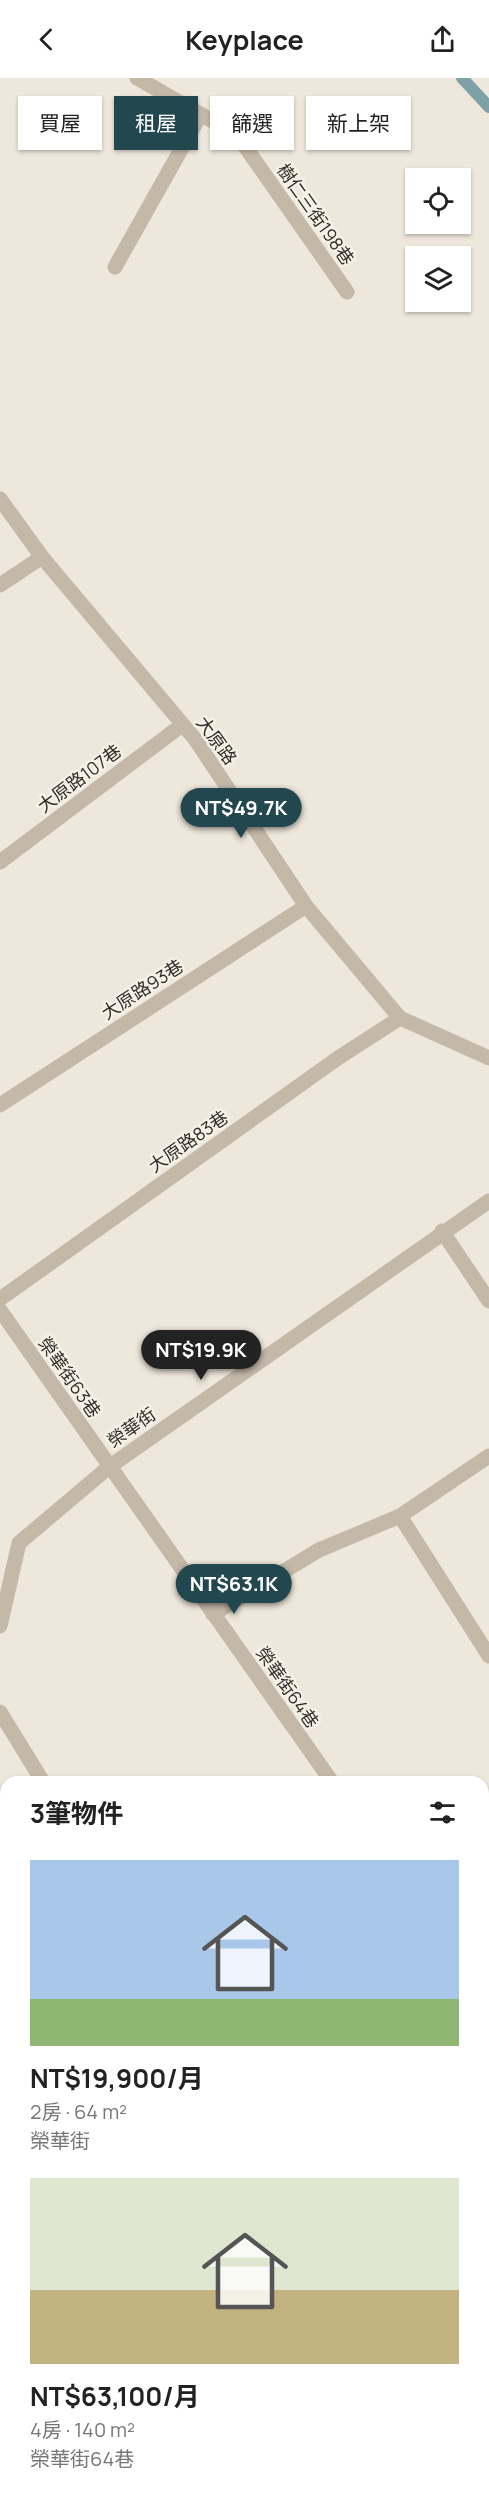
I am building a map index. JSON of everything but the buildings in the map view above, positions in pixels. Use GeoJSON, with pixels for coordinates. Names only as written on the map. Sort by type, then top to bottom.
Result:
{"type":"FeatureCollection","features":[{"type":"Feature","properties":{"kind":"street","name":"樹仁三街198巷"},"geometry":{"type":"LineString","coordinates":[[137,78],[237,135],[346,292]]}},
{"type":"Feature","properties":{"kind":"street"},"geometry":{"type":"LineString","coordinates":[[115,267],[201,114]]}},
{"type":"Feature","properties":{"kind":"street","name":"大原路"},"geometry":{"type":"LineString","coordinates":[[0,498],[42,557],[182,725],[306,906],[400,1018],[489,1058]]}},
{"type":"Feature","properties":{"kind":"street"},"geometry":{"type":"LineString","coordinates":[[0,585],[42,557]]}},
{"type":"Feature","properties":{"kind":"street","name":"大原路107巷"},"geometry":{"type":"LineString","coordinates":[[0,862],[182,725]]}},
{"type":"Feature","properties":{"kind":"street","name":"大原路93巷"},"geometry":{"type":"LineString","coordinates":[[0,1105],[306,906]]}},
{"type":"Feature","properties":{"kind":"street","name":"大原路83巷"},"geometry":{"type":"LineString","coordinates":[[0,1299],[338,1058],[400,1018]]}},
{"type":"Feature","properties":{"kind":"street","name":"榮華街"},"geometry":{"type":"LineString","coordinates":[[0,1626],[19,1543],[109,1467],[442,1231],[489,1201]]}},
{"type":"Feature","properties":{"kind":"street"},"geometry":{"type":"LineString","coordinates":[[442,1231],[489,1300]]}},
{"type":"Feature","properties":{"kind":"street","name":"榮華街63巷"},"geometry":{"type":"LineString","coordinates":[[0,1310],[109,1467]]}},
{"type":"Feature","properties":{"kind":"street"},"geometry":{"type":"LineString","coordinates":[[213,1614],[319,1550],[400,1516],[489,1456]]}},
{"type":"Feature","properties":{"kind":"street","name":"榮華街64巷"},"geometry":{"type":"LineString","coordinates":[[109,1467],[328,1776]]}},
{"type":"Feature","properties":{"kind":"street"},"geometry":{"type":"LineString","coordinates":[[400,1516],[489,1656]]}},
{"type":"Feature","properties":{"kind":"street"},"geometry":{"type":"LineString","coordinates":[[0,1712],[39,1776]]}},
{"type":"Feature","properties":{"kind":"waterway"},"geometry":{"type":"LineString","coordinates":[[462,78],[489,107]]}}]}
